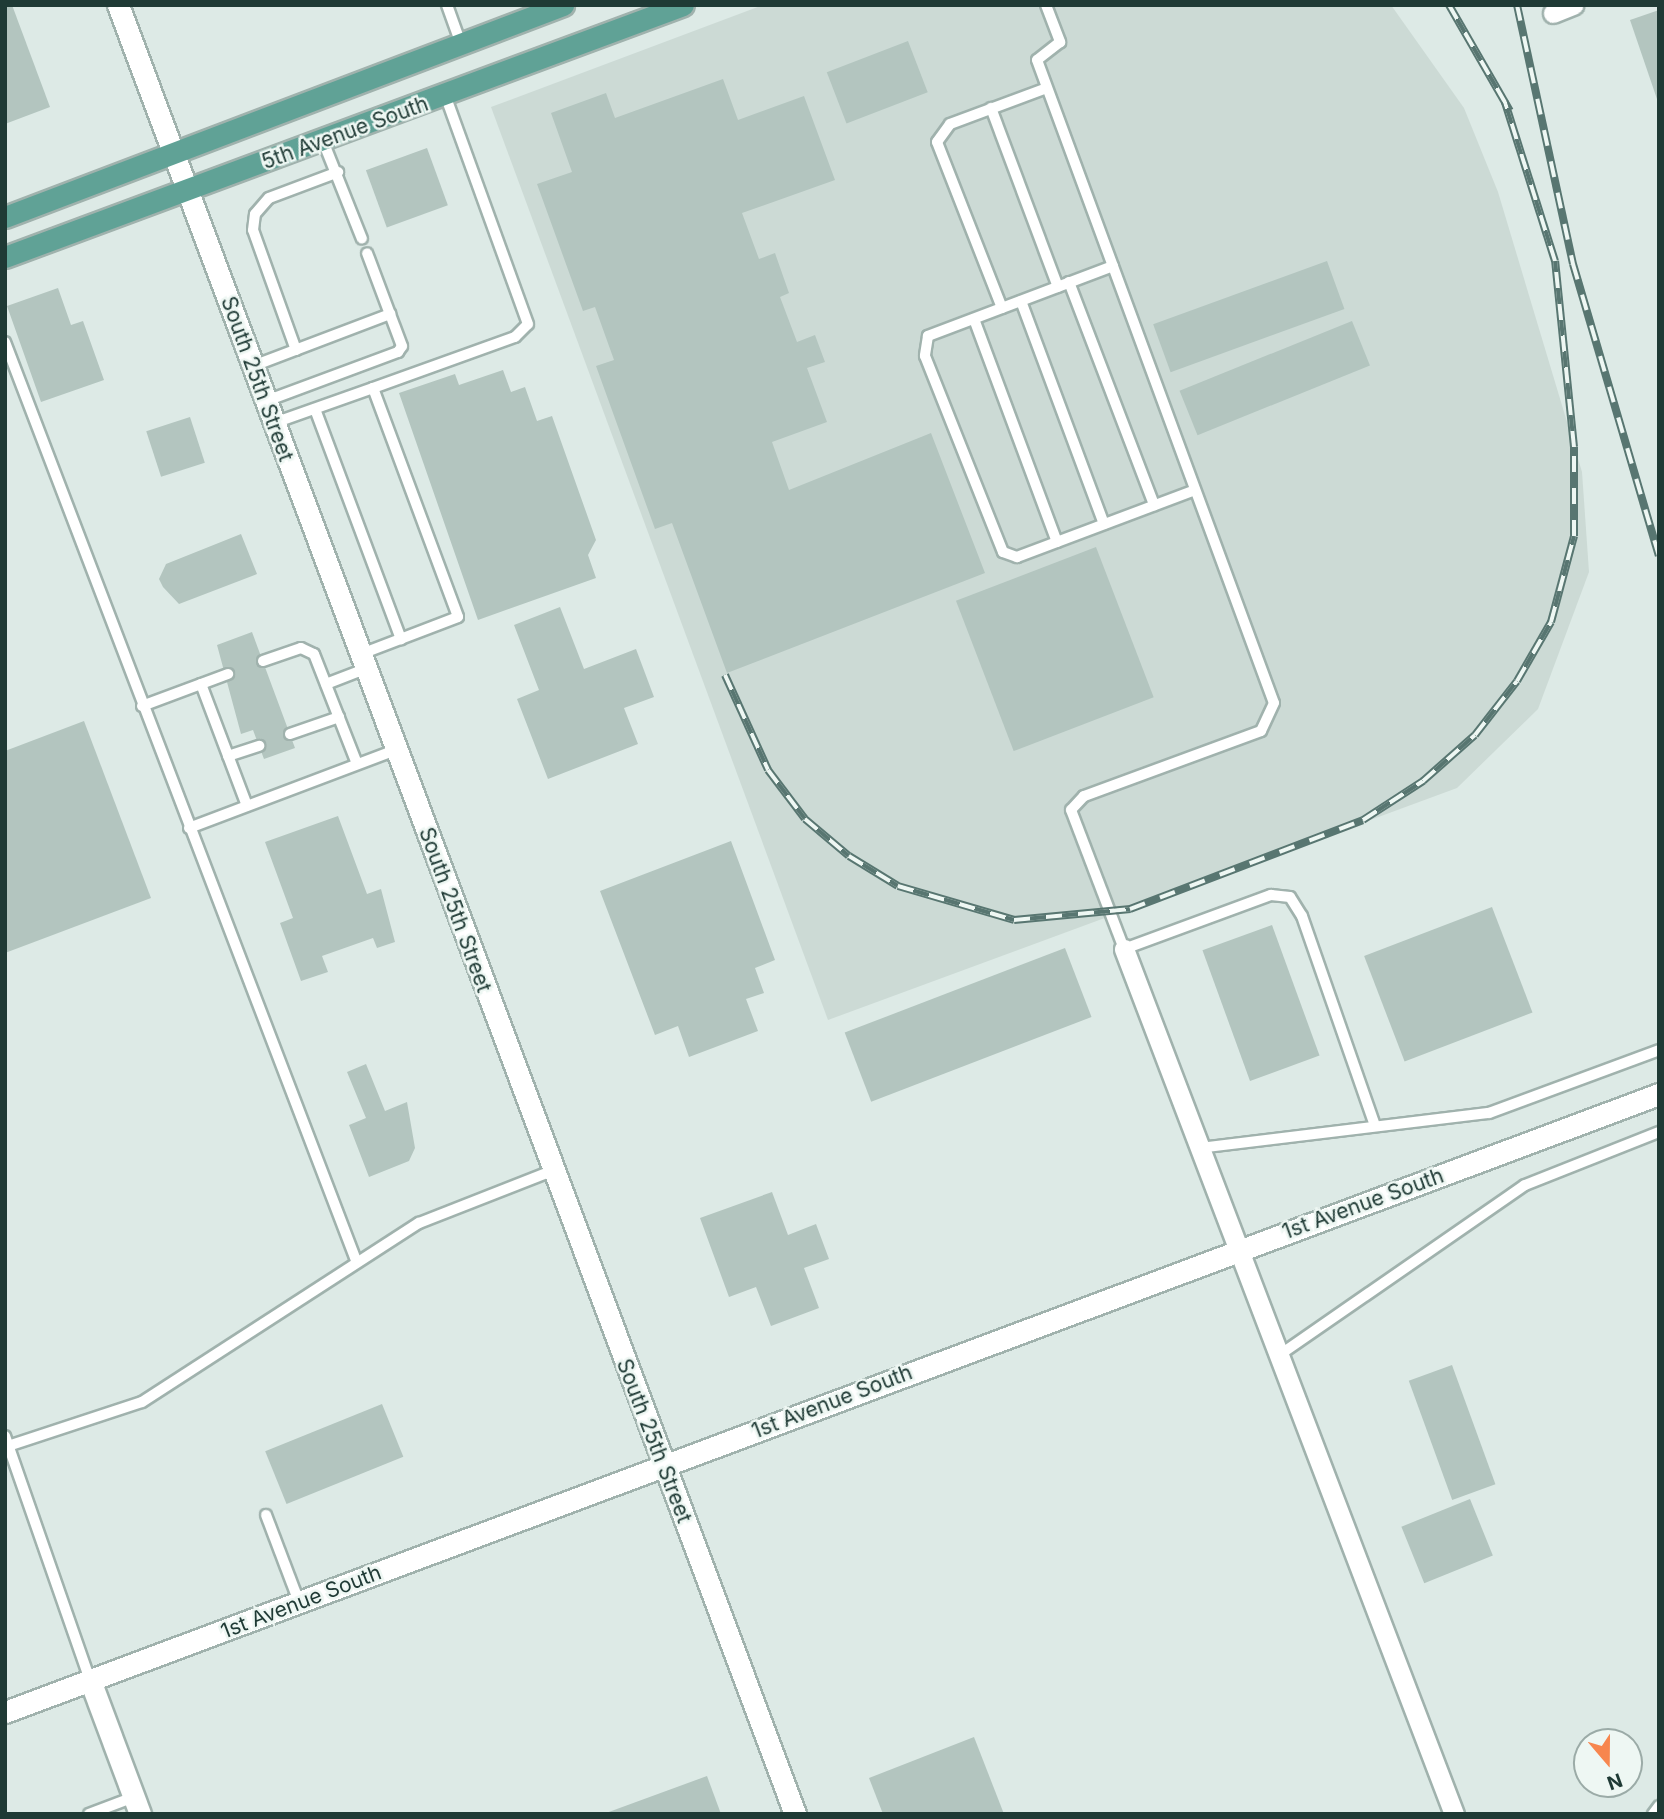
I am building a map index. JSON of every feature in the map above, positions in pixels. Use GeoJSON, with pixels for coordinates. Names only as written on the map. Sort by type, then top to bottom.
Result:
{"type":"FeatureCollection","features":[{"type":"Feature","properties":{"kind":"main road","name":"5th Avenue South"},"geometry":{"type":"LineString","coordinates":[[5,217],[563,5]]}},
{"type":"Feature","properties":{"kind":"main road","name":"5th Avenue South"},"geometry":{"type":"LineString","coordinates":[[5,257],[187,192],[683,5]]}},
{"type":"Feature","properties":{"kind":"street","name":"South 25th Street"},"geometry":{"type":"LineString","coordinates":[[118,5],[552,1171],[795,1814]]}},
{"type":"Feature","properties":{"kind":"street"},"geometry":{"type":"LineString","coordinates":[[1553,13],[1573,5]]}},
{"type":"Feature","properties":{"kind":"street"},"geometry":{"type":"LineString","coordinates":[[1124,949],[1454,1814]]}},
{"type":"Feature","properties":{"kind":"street","name":"1st Avenue South"},"geometry":{"type":"LineString","coordinates":[[5,1712],[1659,1094]]}},
{"type":"Feature","properties":{"kind":"street"},"geometry":{"type":"LineString","coordinates":[[90,1680],[137,1805]]}},
{"type":"Feature","properties":{"kind":"lane"},"geometry":{"type":"LineString","coordinates":[[447,5],[462,45]]}},
{"type":"Feature","properties":{"kind":"lane"},"geometry":{"type":"LineString","coordinates":[[1046,5],[1060,42],[1037,60],[1274,703],[1261,731],[1084,796],[1071,810],[1124,949],[1271,895],[1290,897],[1302,916],[1375,1126]]}},
{"type":"Feature","properties":{"kind":"lane"},"geometry":{"type":"LineString","coordinates":[[1002,308],[937,142],[950,124],[1047,88]]}},
{"type":"Feature","properties":{"kind":"lane"},"geometry":{"type":"LineString","coordinates":[[274,424],[515,337],[528,324],[445,95]]}},
{"type":"Feature","properties":{"kind":"lane"},"geometry":{"type":"LineString","coordinates":[[991,108],[1058,286]]}},
{"type":"Feature","properties":{"kind":"lane"},"geometry":{"type":"LineString","coordinates":[[323,141],[338,172],[362,239]]}},
{"type":"Feature","properties":{"kind":"lane"},"geometry":{"type":"LineString","coordinates":[[296,350],[253,230],[255,214],[269,198],[338,172]]}},
{"type":"Feature","properties":{"kind":"lane"},"geometry":{"type":"LineString","coordinates":[[265,402],[398,352],[390,314],[368,253]]}},
{"type":"Feature","properties":{"kind":"lane"},"geometry":{"type":"LineString","coordinates":[[1112,266],[928,336],[925,356],[1003,552],[1017,557],[1195,490]]}},
{"type":"Feature","properties":{"kind":"lane"},"geometry":{"type":"LineString","coordinates":[[1069,282],[1154,505]]}},
{"type":"Feature","properties":{"kind":"lane"},"geometry":{"type":"LineString","coordinates":[[1021,301],[1104,524]]}},
{"type":"Feature","properties":{"kind":"lane"},"geometry":{"type":"LineString","coordinates":[[252,366],[390,314]]}},
{"type":"Feature","properties":{"kind":"lane"},"geometry":{"type":"LineString","coordinates":[[974,319],[1057,542]]}},
{"type":"Feature","properties":{"kind":"lane"},"geometry":{"type":"LineString","coordinates":[[5,342],[356,1260]]}},
{"type":"Feature","properties":{"kind":"lane"},"geometry":{"type":"LineString","coordinates":[[326,684],[401,639],[458,617],[373,388]]}},
{"type":"Feature","properties":{"kind":"lane"},"geometry":{"type":"LineString","coordinates":[[315,409],[401,639]]}},
{"type":"Feature","properties":{"kind":"lane"},"geometry":{"type":"LineString","coordinates":[[263,661],[301,648],[314,654],[357,764]]}},
{"type":"Feature","properties":{"kind":"lane"},"geometry":{"type":"LineString","coordinates":[[142,706],[228,674]]}},
{"type":"Feature","properties":{"kind":"lane"},"geometry":{"type":"LineString","coordinates":[[201,684],[247,806]]}},
{"type":"Feature","properties":{"kind":"lane"},"geometry":{"type":"LineString","coordinates":[[290,734],[339,717]]}},
{"type":"Feature","properties":{"kind":"lane"},"geometry":{"type":"LineString","coordinates":[[228,756],[259,746]]}},
{"type":"Feature","properties":{"kind":"lane"},"geometry":{"type":"LineString","coordinates":[[189,828],[395,750]]}},
{"type":"Feature","properties":{"kind":"lane"},"geometry":{"type":"LineString","coordinates":[[1199,1148],[1489,1114],[1659,1050]]}},
{"type":"Feature","properties":{"kind":"lane"},"geometry":{"type":"LineString","coordinates":[[1278,1356],[1525,1185],[1659,1132]]}},
{"type":"Feature","properties":{"kind":"lane"},"geometry":{"type":"LineString","coordinates":[[90,1680],[6,1443],[142,1402],[356,1260],[419,1223],[552,1171]]}},
{"type":"Feature","properties":{"kind":"lane"},"geometry":{"type":"LineString","coordinates":[[266,1515],[299,1603]]}},
{"type":"Feature","properties":{"kind":"lane"},"geometry":{"type":"LineString","coordinates":[[89,1814],[137,1805]]}},
{"type":"Feature","properties":{"kind":"lane"},"geometry":{"type":"LineString","coordinates":[[1653,1814],[1659,1806]]}},
{"type":"Feature","properties":{"kind":"shaded area"},"geometry":{"type":"Polygon","coordinates":[[[763,5],[1391,5],[1464,108],[1498,192],[1582,472],[1589,572],[1538,709],[1457,788],[828,1020],[491,107],[763,5]]]}},
{"type":"Feature","properties":{"kind":"building"},"geometry":{"type":"Polygon","coordinates":[[[5,5],[12,5],[50,107],[5,124],[5,5]]]}},
{"type":"Feature","properties":{"kind":"building"},"geometry":{"type":"Polygon","coordinates":[[[1659,10],[1659,102],[1658,102],[1630,20],[1659,10]]]}},
{"type":"Feature","properties":{"kind":"building"},"geometry":{"type":"Polygon","coordinates":[[[908,41],[928,92],[846,124],[827,72],[908,41]]]}},
{"type":"Feature","properties":{"kind":"building"},"geometry":{"type":"Polygon","coordinates":[[[723,79],[738,120],[804,96],[835,180],[742,213],[759,259],[775,253],[789,293],[780,297],[797,342],[815,335],[825,362],[807,368],[827,422],[772,442],[789,490],[931,433],[985,573],[727,673],[672,523],[655,529],[596,366],[614,360],[595,307],[583,311],[537,184],[572,172],[551,113],[606,93],[615,118],[723,79]]]}},
{"type":"Feature","properties":{"kind":"building"},"geometry":{"type":"Polygon","coordinates":[[[427,148],[448,205],[387,228],[366,170],[427,148]]]}},
{"type":"Feature","properties":{"kind":"building"},"geometry":{"type":"Polygon","coordinates":[[[1327,261],[1344,309],[1171,372],[1153,324],[1327,261]]]}},
{"type":"Feature","properties":{"kind":"building"},"geometry":{"type":"Polygon","coordinates":[[[58,288],[71,325],[83,321],[104,380],[41,402],[7,306],[58,288]]]}},
{"type":"Feature","properties":{"kind":"building"},"geometry":{"type":"Polygon","coordinates":[[[1352,321],[1370,366],[1198,435],[1180,391],[1352,321]]]}},
{"type":"Feature","properties":{"kind":"building"},"geometry":{"type":"Polygon","coordinates":[[[503,370],[511,392],[525,387],[537,421],[552,416],[596,540],[588,555],[596,578],[478,620],[399,393],[455,374],[459,385],[503,370]]]}},
{"type":"Feature","properties":{"kind":"building"},"geometry":{"type":"Polygon","coordinates":[[[190,417],[205,463],[161,477],[146,431],[190,417]]]}},
{"type":"Feature","properties":{"kind":"building"},"geometry":{"type":"Polygon","coordinates":[[[241,534],[257,574],[179,604],[163,587],[159,579],[166,564],[241,534]]]}},
{"type":"Feature","properties":{"kind":"building"},"geometry":{"type":"Polygon","coordinates":[[[1096,547],[1154,697],[1014,751],[956,601],[1096,547]]]}},
{"type":"Feature","properties":{"kind":"building"},"geometry":{"type":"Polygon","coordinates":[[[560,607],[584,669],[636,649],[654,697],[624,708],[638,744],[548,779],[517,699],[539,690],[514,625],[560,607]]]}},
{"type":"Feature","properties":{"kind":"building"},"geometry":{"type":"Polygon","coordinates":[[[252,632],[295,748],[264,759],[253,730],[241,734],[217,645],[252,632]]]}},
{"type":"Feature","properties":{"kind":"building"},"geometry":{"type":"Polygon","coordinates":[[[84,721],[151,898],[5,953],[5,751],[84,721]]]}},
{"type":"Feature","properties":{"kind":"building"},"geometry":{"type":"Polygon","coordinates":[[[338,816],[367,894],[381,889],[395,942],[377,948],[373,938],[322,956],[328,972],[301,981],[280,923],[293,918],[265,842],[338,816]]]}},
{"type":"Feature","properties":{"kind":"building"},"geometry":{"type":"Polygon","coordinates":[[[731,841],[775,960],[755,968],[764,993],[746,999],[758,1031],[689,1057],[678,1026],[655,1035],[600,891],[731,841]]]}},
{"type":"Feature","properties":{"kind":"building"},"geometry":{"type":"Polygon","coordinates":[[[1492,907],[1532,1012],[1405,1062],[1364,956],[1492,907]]]}},
{"type":"Feature","properties":{"kind":"building"},"geometry":{"type":"Polygon","coordinates":[[[1272,925],[1320,1056],[1250,1081],[1202,950],[1272,925]]]}},
{"type":"Feature","properties":{"kind":"building"},"geometry":{"type":"Polygon","coordinates":[[[1065,948],[1092,1017],[871,1102],[845,1033],[1065,948]]]}},
{"type":"Feature","properties":{"kind":"building"},"geometry":{"type":"Polygon","coordinates":[[[366,1064],[385,1111],[407,1102],[415,1148],[409,1161],[369,1177],[349,1125],[366,1118],[347,1072],[366,1064]]]}},
{"type":"Feature","properties":{"kind":"building"},"geometry":{"type":"Polygon","coordinates":[[[772,1192],[788,1235],[816,1224],[829,1259],[804,1268],[819,1308],[771,1326],[756,1287],[729,1297],[700,1218],[772,1192]]]}},
{"type":"Feature","properties":{"kind":"building"},"geometry":{"type":"Polygon","coordinates":[[[1452,1365],[1495,1484],[1452,1500],[1409,1381],[1452,1365]]]}},
{"type":"Feature","properties":{"kind":"building"},"geometry":{"type":"Polygon","coordinates":[[[382,1404],[403,1457],[287,1504],[265,1451],[382,1404]]]}},
{"type":"Feature","properties":{"kind":"building"},"geometry":{"type":"Polygon","coordinates":[[[1470,1499],[1493,1556],[1424,1583],[1401,1527],[1470,1499]]]}},
{"type":"Feature","properties":{"kind":"building"},"geometry":{"type":"Polygon","coordinates":[[[974,1737],[1004,1814],[883,1814],[869,1778],[974,1737]]]}},
{"type":"Feature","properties":{"kind":"building"},"geometry":{"type":"Polygon","coordinates":[[[707,1776],[721,1814],[606,1814],[606,1813],[707,1776]]]}},
{"type":"Feature","properties":{"kind":"railway"},"geometry":{"type":"LineString","coordinates":[[1449,5],[1510,111]]}},
{"type":"Feature","properties":{"kind":"railway"},"geometry":{"type":"LineString","coordinates":[[1517,5],[1573,264],[1659,556]]}},
{"type":"Feature","properties":{"kind":"railway"},"geometry":{"type":"LineString","coordinates":[[725,675],[768,770],[805,819],[849,856],[898,886],[1014,920],[1130,909],[1363,820],[1423,781],[1475,735],[1517,681],[1551,622],[1574,536],[1574,447],[1555,261],[1505,102]]}}]}
